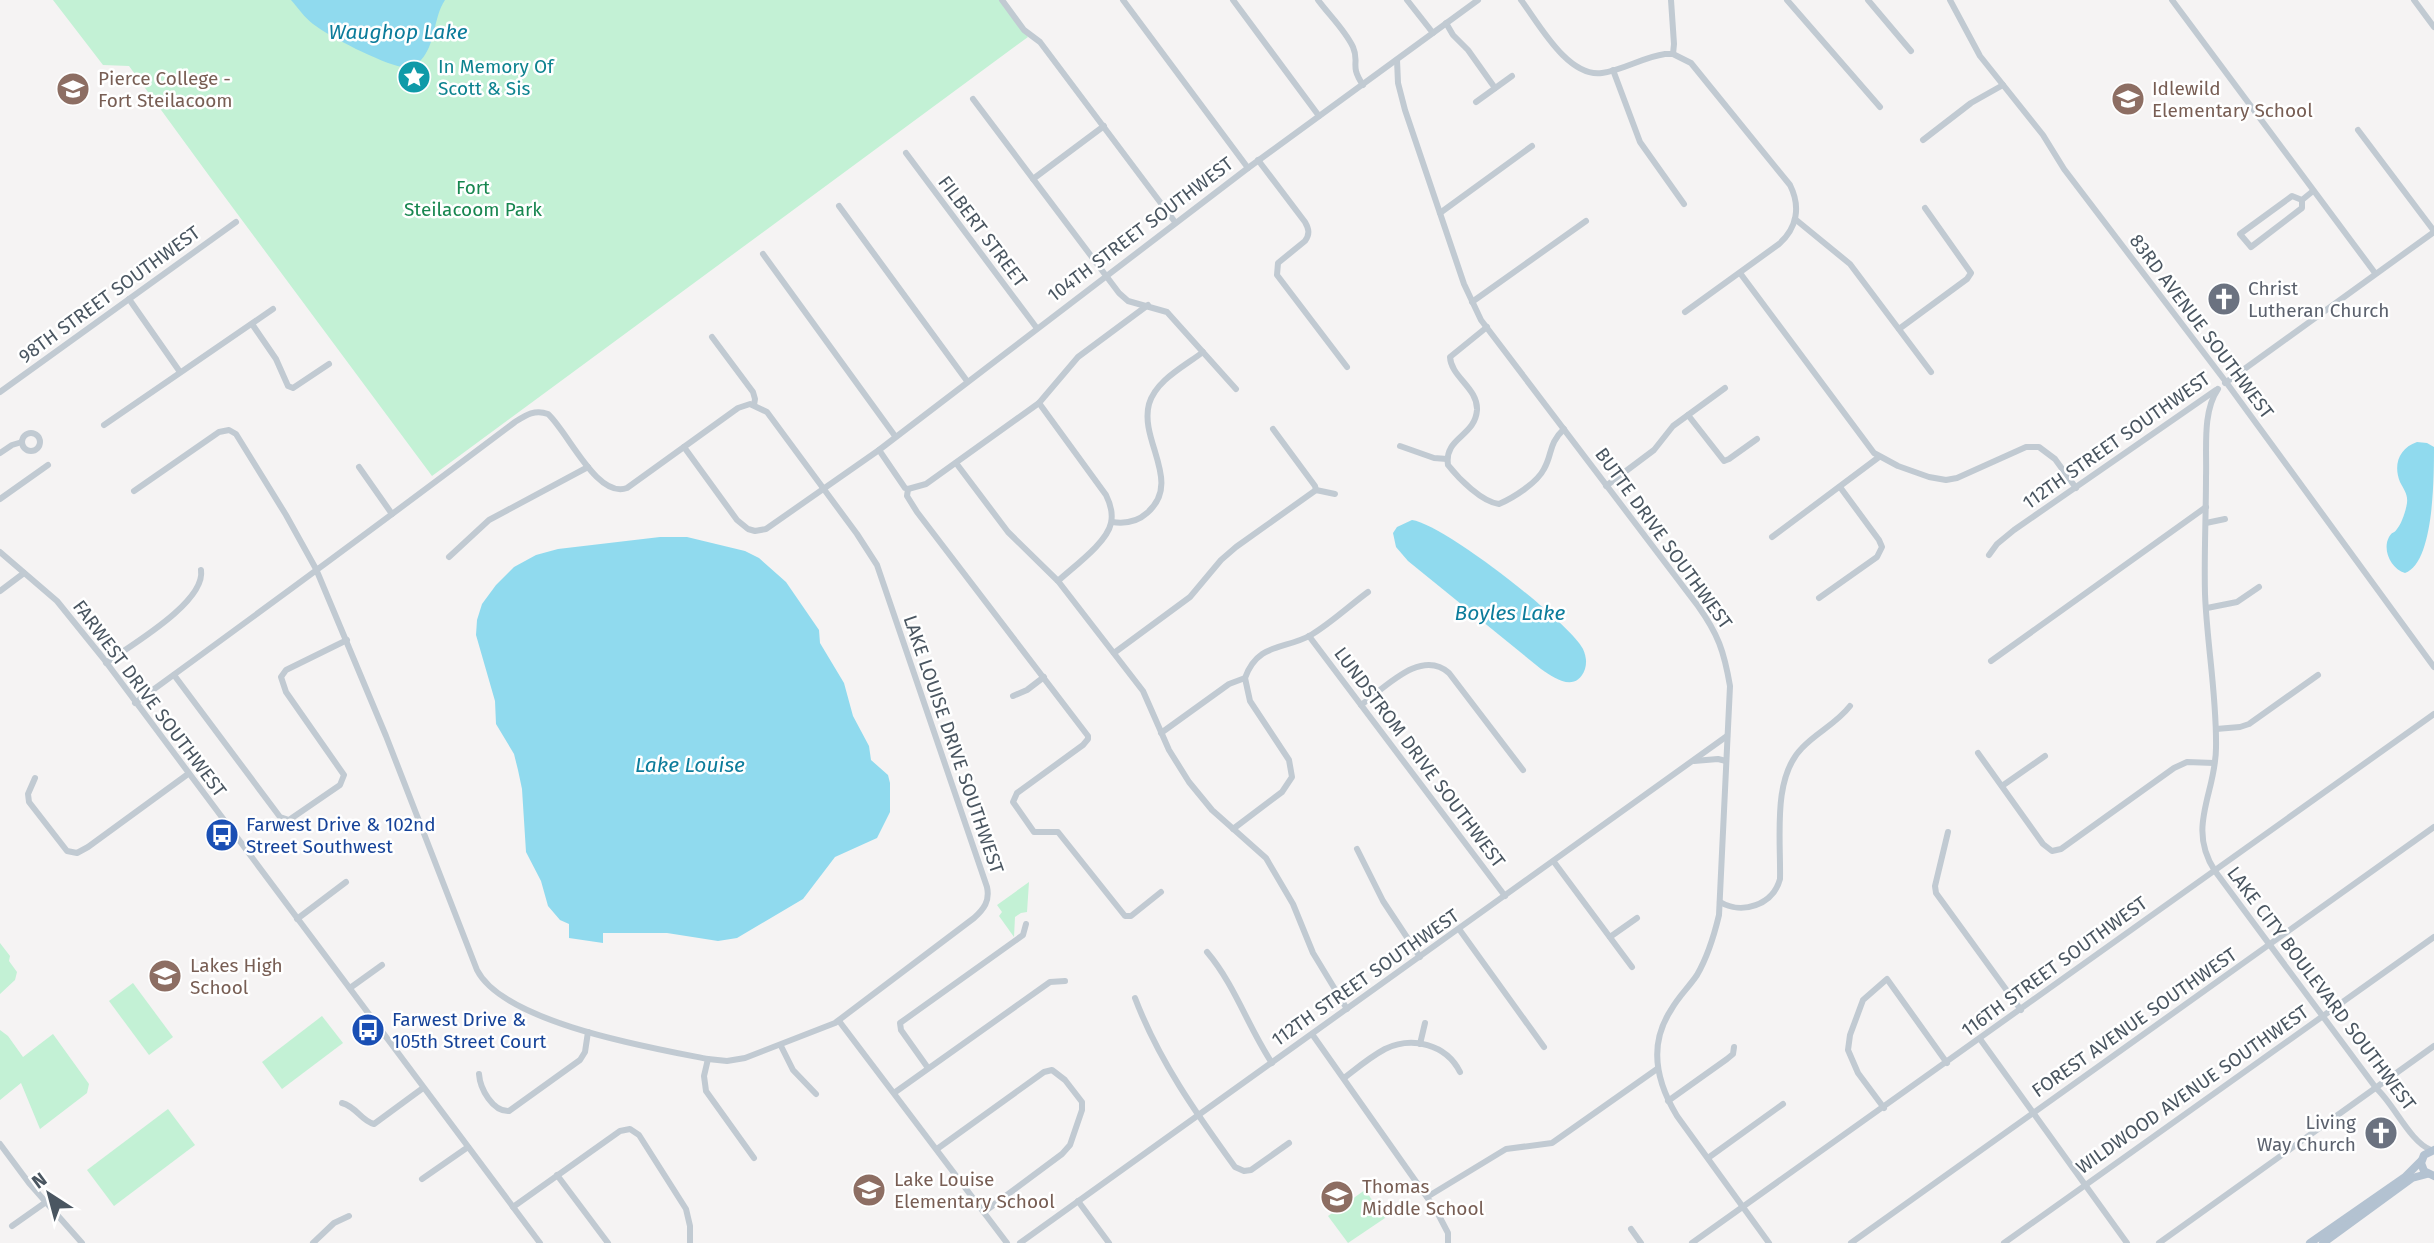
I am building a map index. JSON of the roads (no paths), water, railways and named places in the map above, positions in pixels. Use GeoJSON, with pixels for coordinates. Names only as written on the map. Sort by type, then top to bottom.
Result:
{"type":"FeatureCollection","features":[{"type":"Feature","properties":{"kind":"main road"},"geometry":{"type":"LineString","coordinates":[[2310,1243],[2405,1177],[2432,1150]]}},
{"type":"Feature","properties":{"kind":"main road"},"geometry":{"type":"LineString","coordinates":[[2421,1160],[2422,1167],[2432,1175]]}},
{"type":"Feature","properties":{"kind":"main road"},"geometry":{"type":"LineString","coordinates":[[2323,1243],[2412,1178],[2432,1175]]}},
{"type":"Feature","properties":{"kind":"street"},"geometry":{"type":"LineString","coordinates":[[1002,0],[1024,30],[1040,42],[1175,222]]}},
{"type":"Feature","properties":{"kind":"street"},"geometry":{"type":"LineString","coordinates":[[1123,0],[1248,167]]}},
{"type":"Feature","properties":{"kind":"street"},"geometry":{"type":"LineString","coordinates":[[1233,0],[1319,116]]}},
{"type":"Feature","properties":{"kind":"street"},"geometry":{"type":"LineString","coordinates":[[1318,0],[1351,43],[1355,54],[1354,71],[1363,85]]}},
{"type":"Feature","properties":{"kind":"street"},"geometry":{"type":"LineString","coordinates":[[1407,0],[1433,33]]}},
{"type":"Feature","properties":{"kind":"street","name":"104TH STREET SOUTHWEST"},"geometry":{"type":"LineString","coordinates":[[684,447],[737,520],[751,530],[765,529],[879,450],[1248,167],[1478,0]]}},
{"type":"Feature","properties":{"kind":"street"},"geometry":{"type":"LineString","coordinates":[[1521,0],[1574,66],[1593,73],[1613,70],[1657,55],[1673,54],[1682,57],[1695,67],[1781,172],[1793,191],[1795,219],[1784,239],[1685,312]]}},
{"type":"Feature","properties":{"kind":"street"},"geometry":{"type":"LineString","coordinates":[[1671,0],[1673,54]]}},
{"type":"Feature","properties":{"kind":"street"},"geometry":{"type":"LineString","coordinates":[[1787,0],[1880,107]]}},
{"type":"Feature","properties":{"kind":"street"},"geometry":{"type":"LineString","coordinates":[[1868,0],[1911,51]]}},
{"type":"Feature","properties":{"kind":"street","name":"83RD AVENUE SOUTHWEST"},"geometry":{"type":"LineString","coordinates":[[1950,0],[1980,56],[2028,114],[2064,169],[2226,382],[2434,667]]}},
{"type":"Feature","properties":{"kind":"street"},"geometry":{"type":"LineString","coordinates":[[2172,0],[2375,273]]}},
{"type":"Feature","properties":{"kind":"street"},"geometry":{"type":"LineString","coordinates":[[2414,0],[2434,27]]}},
{"type":"Feature","properties":{"kind":"street"},"geometry":{"type":"LineString","coordinates":[[1446,23],[1495,88]]}},
{"type":"Feature","properties":{"kind":"street","name":"BUTTE DRIVE SOUTHWEST"},"geometry":{"type":"LineString","coordinates":[[1397,60],[1398,83],[1405,110],[1472,302],[1487,327],[1698,606],[1717,634],[1726,659],[1730,686],[1717,925],[1696,976],[1670,1010],[1661,1029],[1657,1069],[1668,1101],[1769,1243]]}},
{"type":"Feature","properties":{"kind":"street"},"geometry":{"type":"LineString","coordinates":[[1613,70],[1640,142],[1684,204]]}},
{"type":"Feature","properties":{"kind":"street"},"geometry":{"type":"LineString","coordinates":[[1476,102],[1512,76]]}},
{"type":"Feature","properties":{"kind":"street"},"geometry":{"type":"LineString","coordinates":[[1923,140],[1970,103],[2003,85]]}},
{"type":"Feature","properties":{"kind":"street"},"geometry":{"type":"LineString","coordinates":[[973,99],[1105,275],[1128,301],[1167,312],[1236,389]]}},
{"type":"Feature","properties":{"kind":"street"},"geometry":{"type":"LineString","coordinates":[[1032,179],[1104,126]]}},
{"type":"Feature","properties":{"kind":"street"},"geometry":{"type":"LineString","coordinates":[[2358,130],[2434,232]]}},
{"type":"Feature","properties":{"kind":"street"},"geometry":{"type":"LineString","coordinates":[[1440,213],[1532,146]]}},
{"type":"Feature","properties":{"kind":"street","name":"FILBERT STREET"},"geometry":{"type":"LineString","coordinates":[[905,153],[1036,327]]}},
{"type":"Feature","properties":{"kind":"street"},"geometry":{"type":"LineString","coordinates":[[1258,160],[1305,222],[1308,230],[1305,241],[1278,263],[1277,275],[1347,367]]}},
{"type":"Feature","properties":{"kind":"street"},"geometry":{"type":"LineString","coordinates":[[2302,200],[2313,191]]}},
{"type":"Feature","properties":{"kind":"street"},"geometry":{"type":"LineString","coordinates":[[2292,196],[2302,200],[2302,208],[2251,247],[2240,234],[2292,196]]}},
{"type":"Feature","properties":{"kind":"street"},"geometry":{"type":"LineString","coordinates":[[839,206],[967,381]]}},
{"type":"Feature","properties":{"kind":"street"},"geometry":{"type":"LineString","coordinates":[[1899,329],[1969,276],[1969,268],[1925,208]]}},
{"type":"Feature","properties":{"kind":"street"},"geometry":{"type":"LineString","coordinates":[[1795,219],[1850,264],[1931,372]]}},
{"type":"Feature","properties":{"kind":"street"},"geometry":{"type":"LineString","coordinates":[[1472,302],[1586,221]]}},
{"type":"Feature","properties":{"kind":"street","name":"98TH STREET SOUTHWEST"},"geometry":{"type":"LineString","coordinates":[[0,392],[236,222]]}},
{"type":"Feature","properties":{"kind":"street","name":"112TH STREET SOUTHWEST"},"geometry":{"type":"LineString","coordinates":[[1989,555],[1997,544],[2014,530],[2218,388],[2434,232]]}},
{"type":"Feature","properties":{"kind":"street"},"geometry":{"type":"LineString","coordinates":[[764,254],[895,436]]}},
{"type":"Feature","properties":{"kind":"street"},"geometry":{"type":"LineString","coordinates":[[1740,273],[1879,457],[1929,477],[1949,480],[2026,447],[2039,447],[2055,458],[2077,488]]}},
{"type":"Feature","properties":{"kind":"street"},"geometry":{"type":"LineString","coordinates":[[129,299],[180,372]]}},
{"type":"Feature","properties":{"kind":"street"},"geometry":{"type":"LineString","coordinates":[[908,489],[921,487],[1039,402],[1078,357],[1148,305]]}},
{"type":"Feature","properties":{"kind":"street"},"geometry":{"type":"LineString","coordinates":[[104,425],[273,309]]}},
{"type":"Feature","properties":{"kind":"street"},"geometry":{"type":"LineString","coordinates":[[252,324],[276,359],[286,384],[290,387],[301,384],[329,364]]}},
{"type":"Feature","properties":{"kind":"street"},"geometry":{"type":"LineString","coordinates":[[1487,327],[1450,357],[1451,364],[1472,393],[1477,406],[1471,427],[1450,446],[1448,465],[1491,503],[1499,504],[1542,472],[1553,440],[1564,429]]}},
{"type":"Feature","properties":{"kind":"street"},"geometry":{"type":"LineString","coordinates":[[135,703],[515,422],[535,412],[543,412],[552,419],[603,484],[619,490],[627,488],[738,408],[754,405],[755,396],[712,337]]}},
{"type":"Feature","properties":{"kind":"street"},"geometry":{"type":"LineString","coordinates":[[1112,522],[1135,521],[1144,516],[1155,503],[1162,484],[1150,429],[1149,406],[1159,387],[1203,352]]}},
{"type":"Feature","properties":{"kind":"street"},"geometry":{"type":"LineString","coordinates":[[1606,486],[1654,450],[1673,426],[1725,388]]}},
{"type":"Feature","properties":{"kind":"street"},"geometry":{"type":"LineString","coordinates":[[1978,753],[2043,844],[2052,851],[2061,849],[2174,768],[2187,762],[2214,763],[2216,729],[2205,597],[2209,418],[2218,388]]}},
{"type":"Feature","properties":{"kind":"street"},"geometry":{"type":"LineString","coordinates":[[1039,402],[1106,495],[1111,508],[1112,522],[1100,542],[1058,581]]}},
{"type":"Feature","properties":{"kind":"street","name":"LAKE LOUISE DRIVE SOUTHWEST"},"geometry":{"type":"LineString","coordinates":[[134,491],[219,432],[229,430],[236,434],[316,569],[347,640],[480,976],[490,988],[516,1004],[588,1032],[708,1059],[736,1060],[839,1021],[974,918],[987,903],[989,893],[877,565],[767,412],[754,405]]}},
{"type":"Feature","properties":{"kind":"street"},"geometry":{"type":"LineString","coordinates":[[1688,415],[1722,460],[1729,459],[1757,439]]}},
{"type":"Feature","properties":{"kind":"street"},"geometry":{"type":"LineString","coordinates":[[1273,429],[1316,491]]}},
{"type":"Feature","properties":{"kind":"street"},"geometry":{"type":"LineString","coordinates":[[0,453],[22,442]]}},
{"type":"Feature","properties":{"kind":"street"},"geometry":{"type":"LineString","coordinates":[[1401,446],[1447,460]]}},
{"type":"Feature","properties":{"kind":"street"},"geometry":{"type":"LineString","coordinates":[[879,450],[908,489],[910,501],[1087,733],[1088,739],[1014,796],[1014,804],[1031,828],[1038,833],[1055,830],[1058,832],[1121,913],[1127,916],[1135,913],[1161,892]]}},
{"type":"Feature","properties":{"kind":"street"},"geometry":{"type":"LineString","coordinates":[[1772,537],[1879,457]]}},
{"type":"Feature","properties":{"kind":"street"},"geometry":{"type":"LineString","coordinates":[[956,463],[1008,532],[1058,581],[1147,697],[1175,762],[1189,782],[1212,810],[1262,853],[1293,904],[1313,953],[1347,1009]]}},
{"type":"Feature","properties":{"kind":"street"},"geometry":{"type":"LineString","coordinates":[[0,499],[48,465]]}},
{"type":"Feature","properties":{"kind":"street"},"geometry":{"type":"LineString","coordinates":[[359,467],[392,514]]}},
{"type":"Feature","properties":{"kind":"street"},"geometry":{"type":"LineString","coordinates":[[449,556],[489,520],[588,467]]}},
{"type":"Feature","properties":{"kind":"street"},"geometry":{"type":"LineString","coordinates":[[1819,598],[1877,557],[1882,549],[1879,540],[1840,487]]}},
{"type":"Feature","properties":{"kind":"street"},"geometry":{"type":"LineString","coordinates":[[1114,653],[1190,597],[1221,560],[1236,547],[1316,491],[1335,494]]}},
{"type":"Feature","properties":{"kind":"street"},"geometry":{"type":"LineString","coordinates":[[1991,661],[2206,507]]}},
{"type":"Feature","properties":{"kind":"street"},"geometry":{"type":"LineString","coordinates":[[2207,522],[2225,519]]}},
{"type":"Feature","properties":{"kind":"street","name":"FARWEST DRIVE SOUTHWEST"},"geometry":{"type":"LineString","coordinates":[[0,552],[57,601],[106,663],[540,1243]]}},
{"type":"Feature","properties":{"kind":"street"},"geometry":{"type":"LineString","coordinates":[[106,663],[186,605],[197,590],[201,570]]}},
{"type":"Feature","properties":{"kind":"street"},"geometry":{"type":"LineString","coordinates":[[0,591],[24,573]]}},
{"type":"Feature","properties":{"kind":"street"},"geometry":{"type":"LineString","coordinates":[[2207,608],[2237,602],[2259,587]]}},
{"type":"Feature","properties":{"kind":"street"},"geometry":{"type":"LineString","coordinates":[[1161,733],[1229,684],[1245,678],[1254,662],[1264,652],[1310,636],[1368,592]]}},
{"type":"Feature","properties":{"kind":"street","name":"LUNDSTROM DRIVE SOUTHWEST"},"geometry":{"type":"LineString","coordinates":[[1310,636],[1505,897]]}},
{"type":"Feature","properties":{"kind":"street"},"geometry":{"type":"LineString","coordinates":[[174,674],[280,817],[289,820],[330,793],[343,782],[344,776],[286,692],[281,677],[286,670],[347,640]]}},
{"type":"Feature","properties":{"kind":"street"},"geometry":{"type":"LineString","coordinates":[[1361,705],[1414,667],[1428,664],[1440,666],[1449,673],[1523,770]]}},
{"type":"Feature","properties":{"kind":"street"},"geometry":{"type":"LineString","coordinates":[[2216,729],[2249,724],[2318,675]]}},
{"type":"Feature","properties":{"kind":"street"},"geometry":{"type":"LineString","coordinates":[[1013,696],[1027,690],[1044,677]]}},
{"type":"Feature","properties":{"kind":"street"},"geometry":{"type":"LineString","coordinates":[[1233,829],[1273,800],[1291,782],[1291,765],[1250,701],[1245,678]]}},
{"type":"Feature","properties":{"kind":"street"},"geometry":{"type":"LineString","coordinates":[[1720,902],[1730,907],[1749,908],[1768,899],[1776,890],[1780,879],[1782,794],[1787,770],[1802,748],[1833,725],[1850,706]]}},
{"type":"Feature","properties":{"kind":"street","name":"116TH STREET SOUTHWEST"},"geometry":{"type":"LineString","coordinates":[[1692,1243],[2434,714]]}},
{"type":"Feature","properties":{"kind":"street","name":"112TH STREET SOUTHWEST"},"geometry":{"type":"LineString","coordinates":[[1020,1243],[1727,736]]}},
{"type":"Feature","properties":{"kind":"street"},"geometry":{"type":"LineString","coordinates":[[2002,786],[2045,756]]}},
{"type":"Feature","properties":{"kind":"street"},"geometry":{"type":"LineString","coordinates":[[1692,761],[1726,761]]}},
{"type":"Feature","properties":{"kind":"street","name":"LAKE CITY BOULEVARD SOUTHWEST"},"geometry":{"type":"LineString","coordinates":[[2214,763],[2201,837],[2203,848],[2215,871],[2375,1088],[2386,1097],[2420,1144],[2432,1150]]}},
{"type":"Feature","properties":{"kind":"street"},"geometry":{"type":"LineString","coordinates":[[35,778],[28,794],[29,802],[71,853],[83,850],[188,774]]}},
{"type":"Feature","properties":{"kind":"street","name":"FOREST AVENUE SOUTHWEST"},"geometry":{"type":"LineString","coordinates":[[1851,1243],[2434,827]]}},
{"type":"Feature","properties":{"kind":"street"},"geometry":{"type":"LineString","coordinates":[[1948,832],[1935,886],[1936,893],[2021,1010]]}},
{"type":"Feature","properties":{"kind":"street"},"geometry":{"type":"LineString","coordinates":[[1357,849],[1383,901],[1420,957]]}},
{"type":"Feature","properties":{"kind":"street"},"geometry":{"type":"LineString","coordinates":[[1554,862],[1632,967]]}},
{"type":"Feature","properties":{"kind":"street"},"geometry":{"type":"LineString","coordinates":[[297,919],[346,882]]}},
{"type":"Feature","properties":{"kind":"street"},"geometry":{"type":"LineString","coordinates":[[1610,937],[1637,918]]}},
{"type":"Feature","properties":{"kind":"street"},"geometry":{"type":"LineString","coordinates":[[928,1068],[899,1027],[901,1021],[1023,935],[1026,924]]}},
{"type":"Feature","properties":{"kind":"street"},"geometry":{"type":"LineString","coordinates":[[1460,929],[1544,1047]]}},
{"type":"Feature","properties":{"kind":"street","name":"WILDWOOD AVENUE SOUTHWEST"},"geometry":{"type":"LineString","coordinates":[[2004,1243],[2434,937]]}},
{"type":"Feature","properties":{"kind":"street"},"geometry":{"type":"LineString","coordinates":[[1208,952],[1229,983],[1250,1028],[1272,1063]]}},
{"type":"Feature","properties":{"kind":"street"},"geometry":{"type":"LineString","coordinates":[[350,988],[382,965]]}},
{"type":"Feature","properties":{"kind":"street"},"geometry":{"type":"LineString","coordinates":[[1884,1108],[1858,1073],[1848,1050],[1850,1035],[1863,1000],[1887,979],[1947,1063]]}},
{"type":"Feature","properties":{"kind":"street"},"geometry":{"type":"LineString","coordinates":[[894,1093],[1049,982],[1065,981]]}},
{"type":"Feature","properties":{"kind":"street"},"geometry":{"type":"LineString","coordinates":[[1135,998],[1158,1053],[1198,1116],[1239,1170],[1251,1170],[1289,1143]]}},
{"type":"Feature","properties":{"kind":"street"},"geometry":{"type":"LineString","coordinates":[[839,1021],[1007,1243]]}},
{"type":"Feature","properties":{"kind":"street"},"geometry":{"type":"LineString","coordinates":[[1420,1044],[1426,1023]]}},
{"type":"Feature","properties":{"kind":"street"},"geometry":{"type":"LineString","coordinates":[[479,1074],[481,1085],[497,1108],[502,1111],[513,1109],[580,1060],[585,1052],[588,1032]]}},
{"type":"Feature","properties":{"kind":"street"},"geometry":{"type":"LineString","coordinates":[[1312,1034],[1427,1196],[1445,1224],[1448,1243]]}},
{"type":"Feature","properties":{"kind":"street"},"geometry":{"type":"LineString","coordinates":[[1980,1039],[2127,1243]]}},
{"type":"Feature","properties":{"kind":"street"},"geometry":{"type":"LineString","coordinates":[[1344,1078],[1384,1050],[1404,1044],[1434,1047],[1450,1056],[1460,1072]]}},
{"type":"Feature","properties":{"kind":"street"},"geometry":{"type":"LineString","coordinates":[[781,1045],[796,1075],[816,1094]]}},
{"type":"Feature","properties":{"kind":"street"},"geometry":{"type":"LineString","coordinates":[[2159,1243],[2434,1046]]}},
{"type":"Feature","properties":{"kind":"street"},"geometry":{"type":"LineString","coordinates":[[1668,1101],[1727,1059],[1733,1054],[1734,1047]]}},
{"type":"Feature","properties":{"kind":"street"},"geometry":{"type":"LineString","coordinates":[[708,1059],[704,1076],[706,1091],[754,1158]]}},
{"type":"Feature","properties":{"kind":"street"},"geometry":{"type":"LineString","coordinates":[[1427,1196],[1506,1149],[1552,1143],[1657,1069]]}},
{"type":"Feature","properties":{"kind":"street"},"geometry":{"type":"LineString","coordinates":[[937,1149],[1036,1076],[1052,1070],[1071,1086],[1080,1098],[1080,1118],[1068,1149],[984,1212]]}},
{"type":"Feature","properties":{"kind":"street"},"geometry":{"type":"LineString","coordinates":[[342,1103],[355,1108],[367,1122],[374,1124],[423,1088]]}},
{"type":"Feature","properties":{"kind":"street"},"geometry":{"type":"LineString","coordinates":[[1708,1158],[1783,1104]]}},
{"type":"Feature","properties":{"kind":"street"},"geometry":{"type":"LineString","coordinates":[[513,1207],[620,1131],[630,1129],[639,1135],[686,1209],[690,1243]]}},
{"type":"Feature","properties":{"kind":"street"},"geometry":{"type":"LineString","coordinates":[[0,1144],[82,1243]]}},
{"type":"Feature","properties":{"kind":"street","name":"LAKE CITY BOULEVARD SOUTHWEST"},"geometry":{"type":"LineString","coordinates":[[2420,1144],[2421,1160]]}},
{"type":"Feature","properties":{"kind":"street"},"geometry":{"type":"LineString","coordinates":[[422,1180],[468,1147]]}},
{"type":"Feature","properties":{"kind":"street"},"geometry":{"type":"LineString","coordinates":[[557,1175],[608,1243]]}},
{"type":"Feature","properties":{"kind":"street"},"geometry":{"type":"LineString","coordinates":[[1078,1201],[1109,1243]]}},
{"type":"Feature","properties":{"kind":"street"},"geometry":{"type":"LineString","coordinates":[[12,1226],[46,1202]]}},
{"type":"Feature","properties":{"kind":"street"},"geometry":{"type":"LineString","coordinates":[[313,1243],[334,1223],[349,1216]]}},
{"type":"Feature","properties":{"kind":"street"},"geometry":{"type":"LineString","coordinates":[[1631,1229],[1641,1243]]}},
{"type":"Feature","properties":{"kind":"water","name":"Waughop Lake"},"geometry":{"type":"Polygon","coordinates":[[[291,0],[445,0],[426,54],[417,63],[405,67],[369,55],[331,36],[310,22],[291,0]]]}},
{"type":"Feature","properties":{"kind":"water"},"geometry":{"type":"Polygon","coordinates":[[[2417,442],[2434,447],[2432,498],[2422,553],[2415,566],[2405,573],[2396,568],[2389,558],[2387,542],[2402,520],[2407,503],[2398,476],[2399,458],[2406,448],[2417,442]]]}},
{"type":"Feature","properties":{"kind":"water","name":"Boyles Lake"},"geometry":{"type":"Polygon","coordinates":[[[1412,520],[1450,538],[1476,555],[1554,617],[1583,649],[1586,664],[1581,676],[1576,681],[1565,682],[1547,673],[1408,561],[1396,547],[1393,533],[1397,527],[1412,520]]]}},
{"type":"Feature","properties":{"kind":"water","name":"Lake Louise"},"geometry":{"type":"Polygon","coordinates":[[[660,537],[687,537],[745,551],[759,558],[786,582],[819,630],[820,643],[844,683],[853,716],[869,746],[871,760],[888,775],[890,812],[877,838],[835,857],[803,899],[737,938],[718,941],[667,933],[603,933],[603,943],[569,938],[569,924],[560,920],[548,906],[541,881],[526,852],[522,789],[518,770],[514,754],[496,724],[495,701],[476,635],[477,620],[482,604],[496,585],[514,567],[536,555],[558,549],[660,537]]]}},
{"type":"Feature","properties":{"kind":"place","name":"In Memory Of Scott & Sis"},"geometry":{"type":"Point","coordinates":[414,77]}},
{"type":"Feature","properties":{"kind":"place","name":"Pierce College - Fort Steilacoom"},"geometry":{"type":"Point","coordinates":[73,89]}},
{"type":"Feature","properties":{"kind":"place","name":"Idlewild Elementary School"},"geometry":{"type":"Point","coordinates":[2128,99]}},
{"type":"Feature","properties":{"kind":"place","name":"Christ Lutheran Church"},"geometry":{"type":"Point","coordinates":[2224,299]}},
{"type":"Feature","properties":{"kind":"place","name":"Farwest Drive & 102nd Street Southwest"},"geometry":{"type":"Point","coordinates":[222,835]}},
{"type":"Feature","properties":{"kind":"place","name":"Lakes High School"},"geometry":{"type":"Point","coordinates":[165,976]}},
{"type":"Feature","properties":{"kind":"place","name":"Farwest Drive & 105th Street Court"},"geometry":{"type":"Point","coordinates":[368,1030]}},
{"type":"Feature","properties":{"kind":"place","name":"Living Way Church"},"geometry":{"type":"Point","coordinates":[2381,1133]}},
{"type":"Feature","properties":{"kind":"place","name":"Lake Louise Elementary School"},"geometry":{"type":"Point","coordinates":[869,1190]}},
{"type":"Feature","properties":{"kind":"place","name":"Thomas Middle School"},"geometry":{"type":"Point","coordinates":[1337,1197]}},
{"type":"Feature","properties":{"kind":"park label","name":"Fort Steilacoom Park"},"geometry":{"type":"Point","coordinates":[473,198]}}]}
